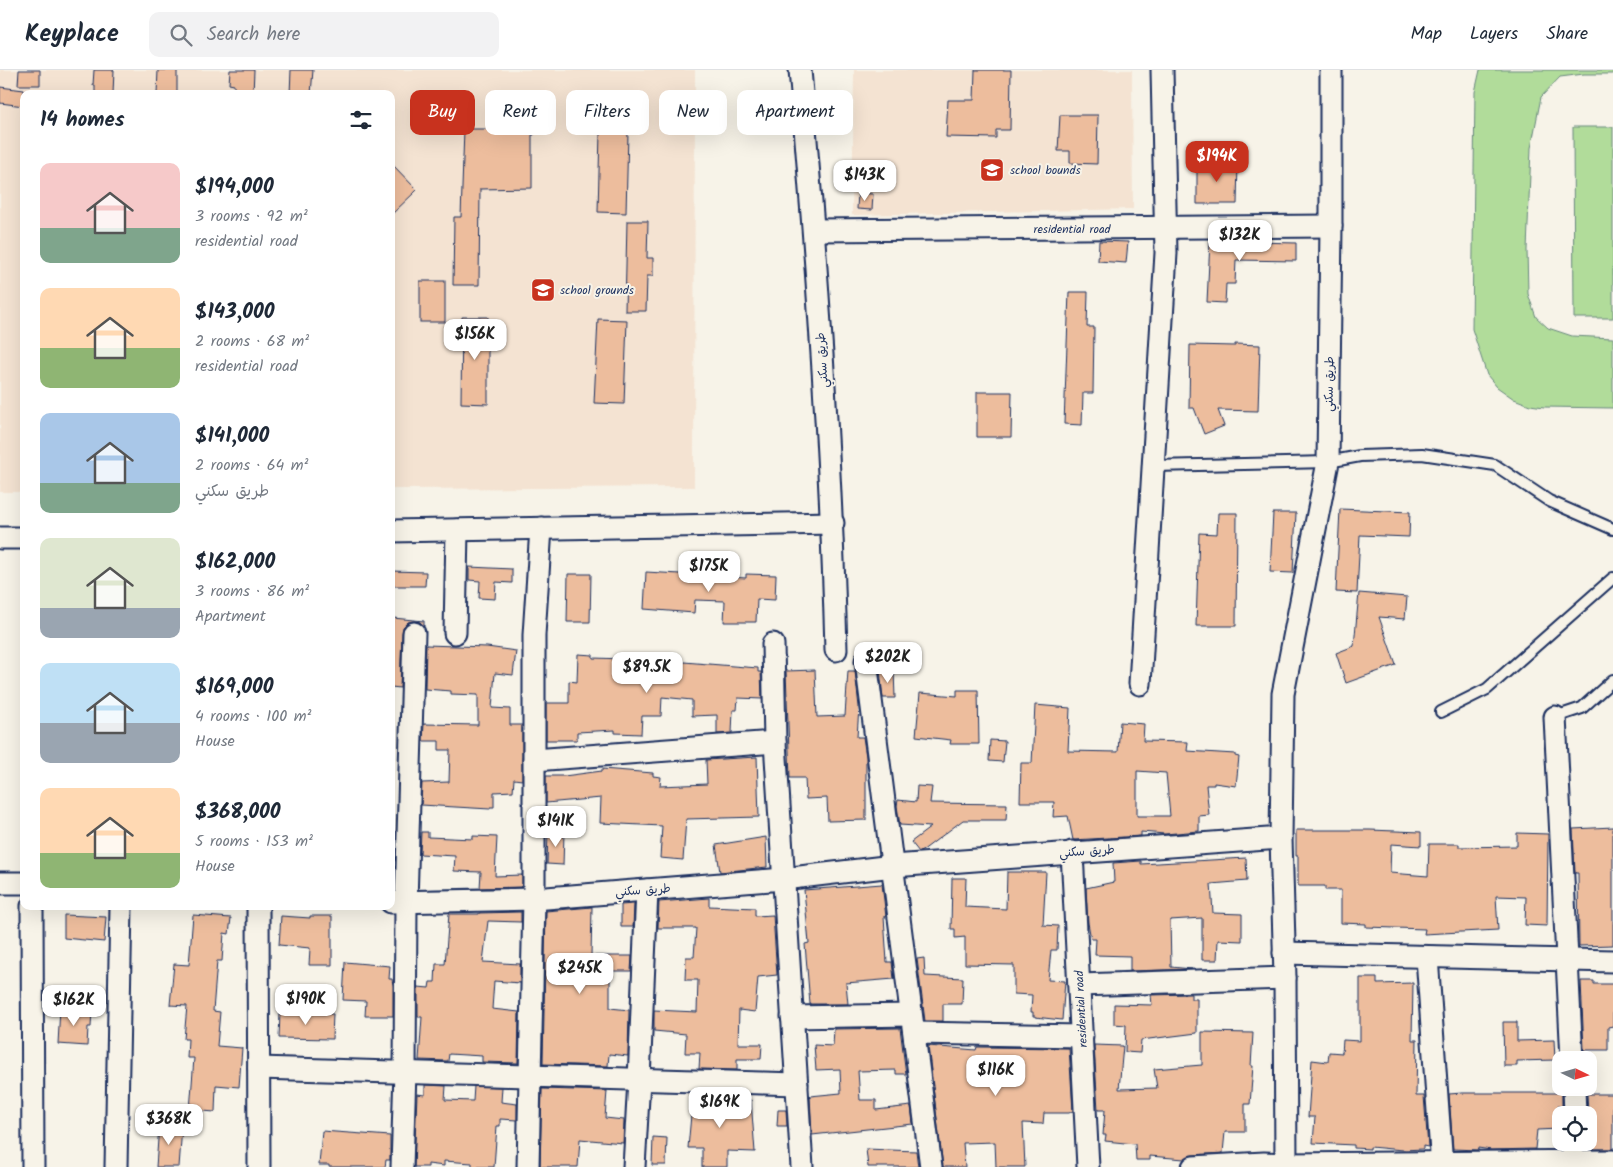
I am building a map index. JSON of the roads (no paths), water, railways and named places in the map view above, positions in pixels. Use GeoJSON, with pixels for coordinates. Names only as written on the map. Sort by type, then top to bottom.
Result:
{"type":"FeatureCollection","features":[{"type":"Feature","properties":{"kind":"street","name":"طريق سكني"},"geometry":{"type":"LineString","coordinates":[[800,70],[814,230],[833,523],[836,650]]}},
{"type":"Feature","properties":{"kind":"street"},"geometry":{"type":"LineString","coordinates":[[1140,684],[1166,253],[1162,70]]}},
{"type":"Feature","properties":{"kind":"street","name":"طريق سكني"},"geometry":{"type":"LineString","coordinates":[[1286,1166],[1285,978],[1281,838],[1283,694],[1328,462],[1331,70]]}},
{"type":"Feature","properties":{"kind":"street","name":"residential road"},"geometry":{"type":"LineString","coordinates":[[814,230],[1331,226]]}},
{"type":"Feature","properties":{"kind":"street"},"geometry":{"type":"LineString","coordinates":[[395,531],[833,523]]}},
{"type":"Feature","properties":{"kind":"street"},"geometry":{"type":"LineString","coordinates":[[528,1167],[534,898],[534,635],[541,528]]}},
{"type":"Feature","properties":{"kind":"street"},"geometry":{"type":"LineString","coordinates":[[456,634],[457,530]]}},
{"type":"Feature","properties":{"kind":"street"},"geometry":{"type":"LineString","coordinates":[[0,538],[20,538]]}},
{"type":"Feature","properties":{"kind":"street"},"geometry":{"type":"LineString","coordinates":[[402,1167],[405,1071],[398,903],[414,633]]}},
{"type":"Feature","properties":{"kind":"street"},"geometry":{"type":"LineString","coordinates":[[773,644],[775,742],[802,1167]]}},
{"type":"Feature","properties":{"kind":"street"},"geometry":{"type":"LineString","coordinates":[[866,661],[931,1167]]}},
{"type":"Feature","properties":{"kind":"street"},"geometry":{"type":"LineString","coordinates":[[1555,717],[1572,1051]]}},
{"type":"Feature","properties":{"kind":"street"},"geometry":{"type":"LineString","coordinates":[[534,760],[775,742]]}},
{"type":"Feature","properties":{"kind":"street","name":"طريق سكني"},"geometry":{"type":"LineString","coordinates":[[398,903],[534,898],[647,890],[783,879],[893,866],[1281,838]]}},
{"type":"Feature","properties":{"kind":"street","name":"residential road"},"geometry":{"type":"LineString","coordinates":[[1072,852],[1088,1167]]}},
{"type":"Feature","properties":{"kind":"street"},"geometry":{"type":"LineString","coordinates":[[0,883],[20,883]]}},
{"type":"Feature","properties":{"kind":"street"},"geometry":{"type":"LineString","coordinates":[[634,1167],[647,890]]}},
{"type":"Feature","properties":{"kind":"street"},"geometry":{"type":"LineString","coordinates":[[32,910],[33,1167]]}},
{"type":"Feature","properties":{"kind":"street"},"geometry":{"type":"LineString","coordinates":[[116,1167],[121,910]]}},
{"type":"Feature","properties":{"kind":"street"},"geometry":{"type":"LineString","coordinates":[[258,910],[259,1167]]}},
{"type":"Feature","properties":{"kind":"street"},"geometry":{"type":"LineString","coordinates":[[1284,953],[1613,961]]}},
{"type":"Feature","properties":{"kind":"street"},"geometry":{"type":"LineString","coordinates":[[1427,957],[1441,1164]]}},
{"type":"Feature","properties":{"kind":"street"},"geometry":{"type":"LineString","coordinates":[[1080,986],[1285,978]]}},
{"type":"Feature","properties":{"kind":"street"},"geometry":{"type":"LineString","coordinates":[[792,1017],[1082,1036]]}},
{"type":"Feature","properties":{"kind":"street"},"geometry":{"type":"LineString","coordinates":[[258,1068],[797,1084]]}},
{"type":"Feature","properties":{"kind":"street"},"geometry":{"type":"LineString","coordinates":[[1193,1167],[1264,1163],[1286,1166],[1441,1164],[1577,1157],[1613,1161]]}},
{"type":"Feature","properties":{"kind":"lane"},"geometry":{"type":"LineString","coordinates":[[1153,466],[1328,462],[1360,456],[1422,454],[1495,465],[1549,501],[1613,529]]}},
{"type":"Feature","properties":{"kind":"lane"},"geometry":{"type":"LineString","coordinates":[[1442,712],[1487,689],[1613,578]]}},
{"type":"Feature","properties":{"kind":"lane"},"geometry":{"type":"LineString","coordinates":[[1555,717],[1582,708],[1613,680]]}},
{"type":"Feature","properties":{"kind":"place","name":"school bounds"},"geometry":{"type":"Point","coordinates":[992,170]}},
{"type":"Feature","properties":{"kind":"place","name":"school grounds"},"geometry":{"type":"Point","coordinates":[543,290]}}]}
